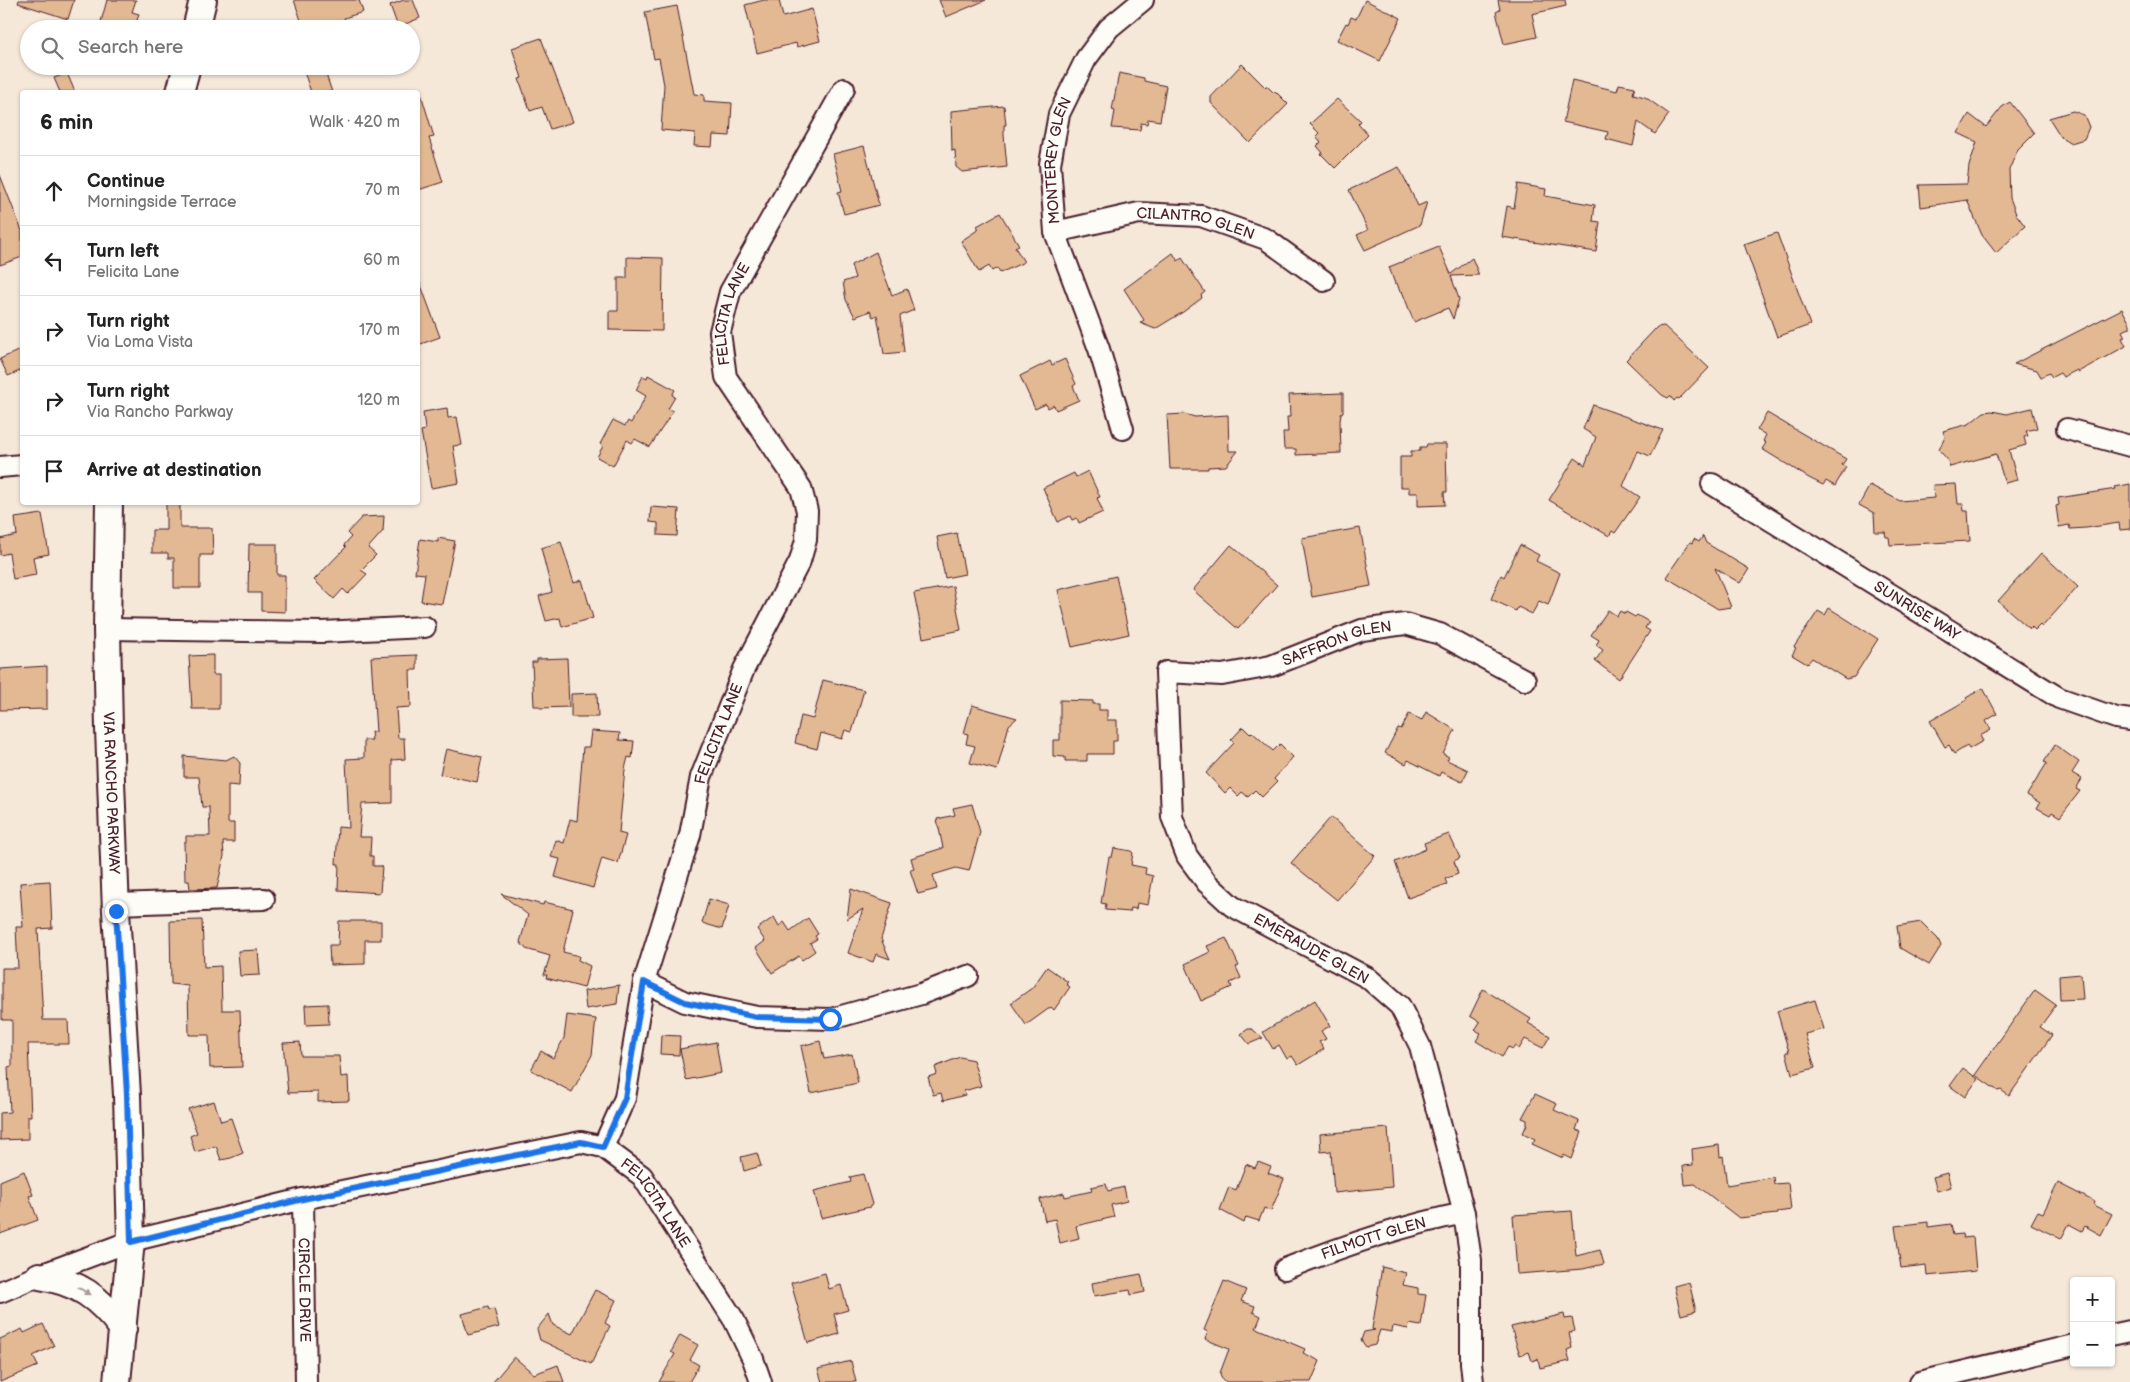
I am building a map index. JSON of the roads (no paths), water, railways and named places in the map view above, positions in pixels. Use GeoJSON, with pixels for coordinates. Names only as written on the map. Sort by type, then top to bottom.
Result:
{"type":"FeatureCollection","features":[{"type":"Feature","properties":{"kind":"main road"},"geometry":{"type":"LineString","coordinates":[[198,20],[203,0]]}},
{"type":"Feature","properties":{"kind":"main road"},"geometry":{"type":"LineString","coordinates":[[181,90],[185,75]]}},
{"type":"Feature","properties":{"kind":"main road","name":"VIA RANCHO PARKWAY"},"geometry":{"type":"LineString","coordinates":[[108,505],[107,629],[116,904],[127,1095],[131,1242],[117,1382]]}},
{"type":"Feature","properties":{"kind":"main road"},"geometry":{"type":"LineString","coordinates":[[39,1276],[54,1278],[84,1290],[107,1308],[123,1329]]}},
{"type":"Feature","properties":{"kind":"street","name":"MONTEREY GLEN"},"geometry":{"type":"LineString","coordinates":[[1123,429],[1099,349],[1055,232],[1050,164],[1059,114],[1086,59],[1109,28],[1143,0]]}},
{"type":"Feature","properties":{"kind":"street","name":"FELICITA LANE"},"geometry":{"type":"LineString","coordinates":[[761,1382],[753,1359],[734,1320],[642,1176],[603,1147],[625,1098],[644,982],[690,835],[701,777],[744,668],[800,560],[806,540],[807,511],[801,488],[726,377],[720,332],[730,292],[844,90]]}},
{"type":"Feature","properties":{"kind":"street","name":"CILANTRO GLEN"},"geometry":{"type":"LineString","coordinates":[[1055,232],[1139,213],[1201,216],[1266,239],[1324,281]]}},
{"type":"Feature","properties":{"kind":"street"},"geometry":{"type":"LineString","coordinates":[[2067,429],[2130,446]]}},
{"type":"Feature","properties":{"kind":"street"},"geometry":{"type":"LineString","coordinates":[[0,467],[20,465]]}},
{"type":"Feature","properties":{"kind":"street","name":"SUNRISE WAY"},"geometry":{"type":"LineString","coordinates":[[1712,484],[2059,698],[2116,718],[2130,720]]}},
{"type":"Feature","properties":{"kind":"street","name":"SAFFRON GLEN"},"geometry":{"type":"LineString","coordinates":[[1166,672],[1222,675],[1271,666],[1362,630],[1405,624],[1440,634],[1525,680]]}},
{"type":"Feature","properties":{"kind":"street"},"geometry":{"type":"LineString","coordinates":[[107,629],[322,632],[425,626]]}},
{"type":"Feature","properties":{"kind":"street","name":"EMERAUDE GLEN"},"geometry":{"type":"LineString","coordinates":[[1166,672],[1172,817],[1187,856],[1207,883],[1232,906],[1368,978],[1400,1006],[1420,1046],[1464,1213],[1472,1260],[1471,1364],[1473,1382]]}},
{"type":"Feature","properties":{"kind":"street"},"geometry":{"type":"LineString","coordinates":[[116,904],[264,899]]}},
{"type":"Feature","properties":{"kind":"street"},"geometry":{"type":"LineString","coordinates":[[644,982],[685,1002],[757,1017],[830,1019],[921,994],[968,976]]}},
{"type":"Feature","properties":{"kind":"street"},"geometry":{"type":"LineString","coordinates":[[0,1292],[131,1242],[303,1199],[581,1142],[603,1147]]}},
{"type":"Feature","properties":{"kind":"street","name":"CIRCLE DRIVE"},"geometry":{"type":"LineString","coordinates":[[303,1199],[306,1382]]}},
{"type":"Feature","properties":{"kind":"street","name":"FILMOTT GLEN"},"geometry":{"type":"LineString","coordinates":[[1285,1269],[1358,1240],[1411,1224],[1464,1213]]}},
{"type":"Feature","properties":{"kind":"street"},"geometry":{"type":"LineString","coordinates":[[2115,1334],[2130,1331]]}},
{"type":"Feature","properties":{"kind":"street"},"geometry":{"type":"LineString","coordinates":[[1920,1382],[2070,1346]]}}]}
